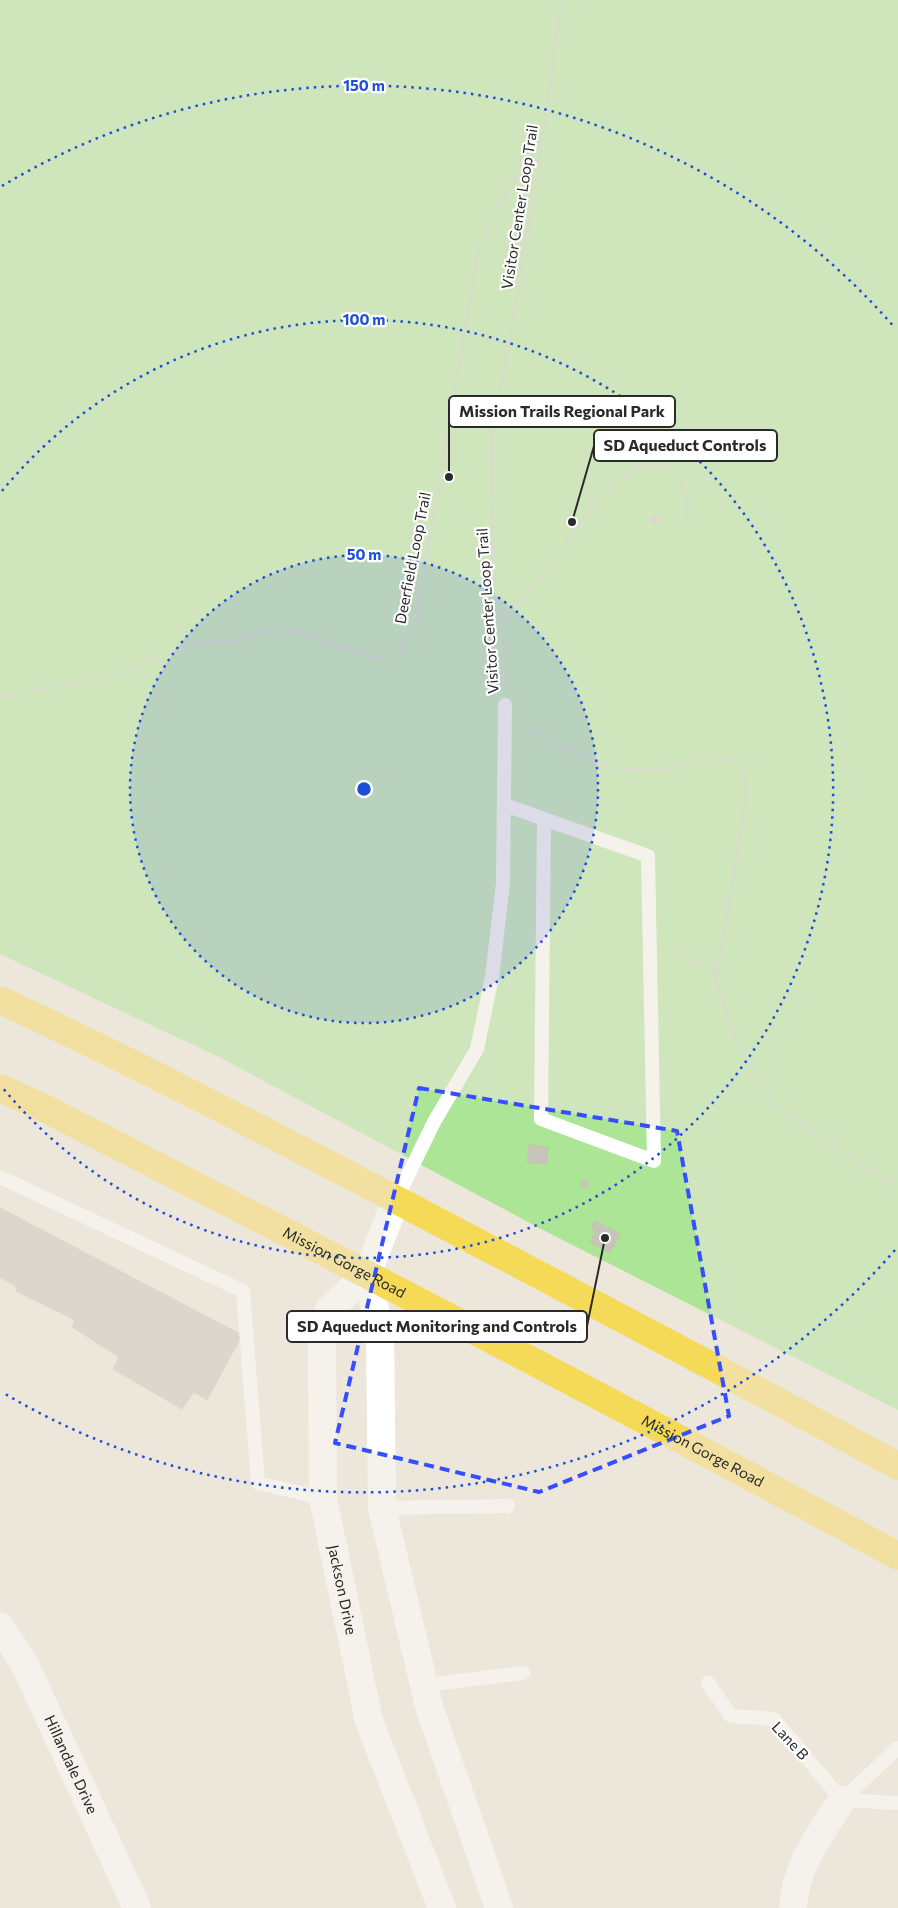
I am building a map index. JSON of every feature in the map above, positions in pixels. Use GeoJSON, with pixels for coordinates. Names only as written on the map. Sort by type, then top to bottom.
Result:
{"type":"FeatureCollection","features":[{"type":"Feature","properties":{"kind":"main road"},"geometry":{"type":"LineString","coordinates":[[0,1000],[95,1045],[396,1200],[898,1466]]}},
{"type":"Feature","properties":{"kind":"main road","name":"Mission Gorge Road"},"geometry":{"type":"LineString","coordinates":[[0,1088],[44,1108],[367,1274],[681,1439],[898,1556]]}},
{"type":"Feature","properties":{"kind":"main road","name":"Jackson Drive"},"geometry":{"type":"LineString","coordinates":[[396,1200],[367,1274],[329,1310],[322,1327],[323,1498],[370,1721],[442,1908]]}},
{"type":"Feature","properties":{"kind":"main road"},"geometry":{"type":"LineString","coordinates":[[367,1274],[380,1332],[382,1508],[429,1706],[499,1908]]}},
{"type":"Feature","properties":{"kind":"main road","name":"Hillandale Drive"},"geometry":{"type":"LineString","coordinates":[[0,1626],[25,1665],[137,1908]]}},
{"type":"Feature","properties":{"kind":"main road"},"geometry":{"type":"LineString","coordinates":[[793,1908],[799,1876],[809,1851],[842,1800]]}},
{"type":"Feature","properties":{"kind":"lane"},"geometry":{"type":"LineString","coordinates":[[396,1200],[434,1122],[477,1049],[492,978],[504,883],[505,705]]}},
{"type":"Feature","properties":{"kind":"lane"},"geometry":{"type":"LineString","coordinates":[[505,805],[648,856],[654,1161],[541,1120],[544,819]]}},
{"type":"Feature","properties":{"kind":"lane"},"geometry":{"type":"LineString","coordinates":[[0,1177],[243,1291],[258,1483],[323,1498]]}},
{"type":"Feature","properties":{"kind":"lane"},"geometry":{"type":"LineString","coordinates":[[382,1508],[508,1506]]}},
{"type":"Feature","properties":{"kind":"lane"},"geometry":{"type":"LineString","coordinates":[[424,1686],[523,1673]]}},
{"type":"Feature","properties":{"kind":"lane","name":"Lane B"},"geometry":{"type":"LineString","coordinates":[[708,1684],[731,1716],[774,1719],[842,1800]]}},
{"type":"Feature","properties":{"kind":"lane"},"geometry":{"type":"LineString","coordinates":[[842,1800],[898,1748]]}},
{"type":"Feature","properties":{"kind":"lane"},"geometry":{"type":"LineString","coordinates":[[842,1800],[898,1803]]}},
{"type":"Feature","properties":{"kind":"path","name":"Visitor Center Loop Trail"},"geometry":{"type":"LineString","coordinates":[[561,0],[540,160],[491,446],[494,577],[505,644],[505,705],[530,730],[568,750],[619,770],[667,769],[706,757],[721,757],[739,767],[746,782],[745,804],[716,983],[741,1050],[776,1106],[866,1170],[898,1184]]}},
{"type":"Feature","properties":{"kind":"path","name":"Deerfield Loop Trail"},"geometry":{"type":"LineString","coordinates":[[0,696],[100,680],[200,640],[236,642],[270,628],[312,637],[378,658],[403,653],[417,613],[479,247],[514,181],[540,160]]}},
{"type":"Feature","properties":{"kind":"path"},"geometry":{"type":"LineString","coordinates":[[502,624],[611,484],[640,465],[673,468],[688,496],[686,520]]}},
{"type":"Feature","properties":{"kind":"path"},"geometry":{"type":"LineString","coordinates":[[650,950],[666,947],[718,973]]}},
{"type":"Feature","properties":{"kind":"highlighted area"},"geometry":{"type":"Polygon","coordinates":[[[419,1088],[677,1131],[729,1416],[539,1492],[335,1443],[419,1088]]]}},
{"type":"Feature","properties":{"kind":"green space"},"geometry":{"type":"Polygon","coordinates":[[[0,0],[898,0],[898,1410],[543,1230],[221,1058],[0,954],[0,0]]]}},
{"type":"Feature","properties":{"kind":"building"},"geometry":{"type":"Polygon","coordinates":[[[655,516],[659,520],[655,524],[651,520],[655,516]]]}},
{"type":"Feature","properties":{"kind":"building"},"geometry":{"type":"Polygon","coordinates":[[[572,518],[576,522],[572,526],[568,522],[572,518]]]}},
{"type":"Feature","properties":{"kind":"building"},"geometry":{"type":"Polygon","coordinates":[[[529,1145],[548,1147],[547,1164],[527,1162],[529,1145]]]}},
{"type":"Feature","properties":{"kind":"building"},"geometry":{"type":"Polygon","coordinates":[[[585,1180],[589,1184],[585,1188],[581,1184],[585,1180]]]}},
{"type":"Feature","properties":{"kind":"building"},"geometry":{"type":"Polygon","coordinates":[[[0,1208],[242,1335],[207,1400],[194,1392],[182,1409],[113,1369],[119,1357],[72,1327],[75,1320],[16,1291],[16,1286],[0,1277],[0,1208]]]}},
{"type":"Feature","properties":{"kind":"building"},"geometry":{"type":"Polygon","coordinates":[[[595,1221],[620,1234],[610,1253],[590,1242],[596,1231],[591,1228],[595,1221]]]}},
{"type":"Feature","properties":{"kind":"place","name":"Mission Trails Regional Park"},"geometry":{"type":"Point","coordinates":[449,477]}},
{"type":"Feature","properties":{"kind":"place","name":"SD Aqueduct Controls"},"geometry":{"type":"Point","coordinates":[572,522]}},
{"type":"Feature","properties":{"kind":"place","name":"SD Aqueduct Monitoring and Controls"},"geometry":{"type":"Point","coordinates":[605,1238]}}]}
